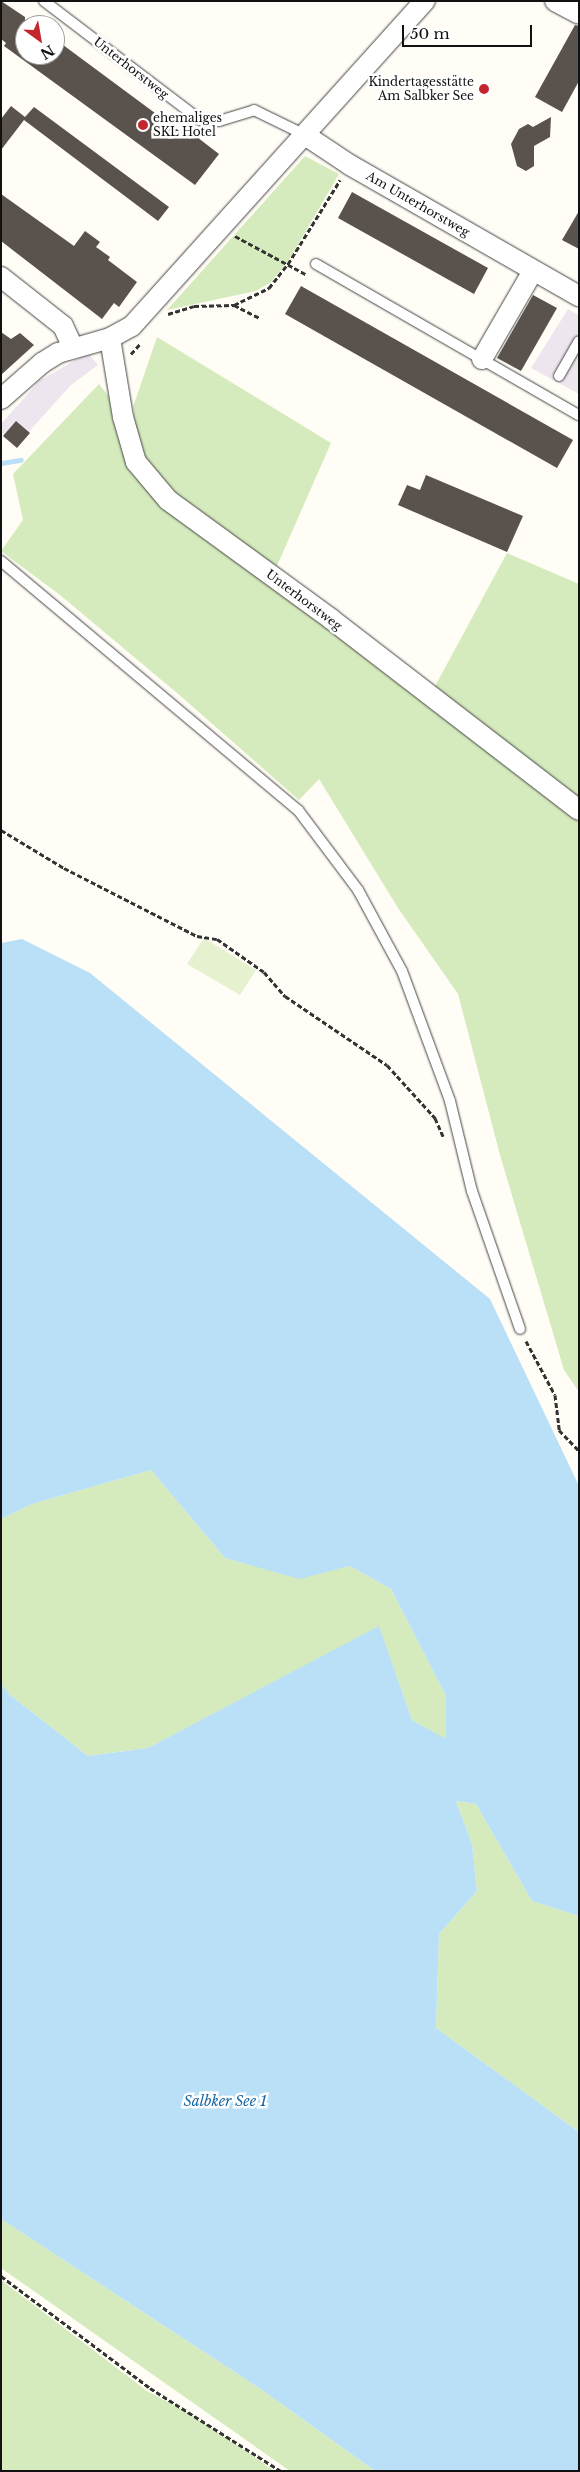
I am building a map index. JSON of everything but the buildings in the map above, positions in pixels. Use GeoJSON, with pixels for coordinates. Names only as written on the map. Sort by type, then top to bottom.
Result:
{"type":"FeatureCollection","features":[{"type":"Feature","properties":{"kind":"street"},"geometry":{"type":"LineString","coordinates":[[1,399],[42,363],[73,347],[110,338],[124,331],[141,317],[425,1]]}},
{"type":"Feature","properties":{"kind":"street"},"geometry":{"type":"LineString","coordinates":[[555,1],[579,14]]}},
{"type":"Feature","properties":{"kind":"street","name":"Am Unterhorstweg"},"geometry":{"type":"LineString","coordinates":[[305,135],[350,165],[579,296]]}},
{"type":"Feature","properties":{"kind":"street"},"geometry":{"type":"LineString","coordinates":[[482,359],[534,270]]}},
{"type":"Feature","properties":{"kind":"street"},"geometry":{"type":"LineString","coordinates":[[1,277],[63,326],[73,347]]}},
{"type":"Feature","properties":{"kind":"street","name":"Unterhorstweg"},"geometry":{"type":"LineString","coordinates":[[110,338],[117,368],[123,417],[136,462],[168,500],[331,619],[579,810]]}},
{"type":"Feature","properties":{"kind":"lane","name":"Unterhorstweg"},"geometry":{"type":"LineString","coordinates":[[44,1],[200,120],[219,121],[254,110],[305,135]]}},
{"type":"Feature","properties":{"kind":"lane"},"geometry":{"type":"LineString","coordinates":[[316,264],[579,415]]}},
{"type":"Feature","properties":{"kind":"lane"},"geometry":{"type":"LineString","coordinates":[[559,376],[579,341]]}},
{"type":"Feature","properties":{"kind":"lane"},"geometry":{"type":"LineString","coordinates":[[1,561],[298,810],[358,890],[402,972],[413,999],[450,1101],[472,1190],[520,1329]]}},
{"type":"Feature","properties":{"kind":"path"},"geometry":{"type":"LineString","coordinates":[[234,306],[269,288],[288,264],[350,165]]}},
{"type":"Feature","properties":{"kind":"path"},"geometry":{"type":"LineString","coordinates":[[164,315],[194,306],[234,306],[260,318]]}},
{"type":"Feature","properties":{"kind":"path"},"geometry":{"type":"LineString","coordinates":[[117,368],[142,342]]}},
{"type":"Feature","properties":{"kind":"path"},"geometry":{"type":"LineString","coordinates":[[1,830],[64,868],[197,936],[217,939],[264,972],[285,996],[388,1065],[436,1118],[446,1143]]}},
{"type":"Feature","properties":{"kind":"path"},"geometry":{"type":"LineString","coordinates":[[520,1329],[555,1395],[559,1430],[579,1451]]}},
{"type":"Feature","properties":{"kind":"path"},"geometry":{"type":"LineString","coordinates":[[1,2276],[150,2388],[281,2471]]}},
{"type":"Feature","properties":{"kind":"shaded area"},"geometry":{"type":"Polygon","coordinates":[[[568,309],[579,315],[579,394],[531,368],[568,309]]]}},
{"type":"Feature","properties":{"kind":"shaded area"},"geometry":{"type":"Polygon","coordinates":[[[88,353],[98,365],[71,385],[16,446],[1,432],[1,424],[39,381],[88,353]]]}},
{"type":"Feature","properties":{"kind":"green space"},"geometry":{"type":"Polygon","coordinates":[[[305,156],[339,174],[289,260],[271,282],[256,291],[167,310],[305,156]]]}},
{"type":"Feature","properties":{"kind":"green space"},"geometry":{"type":"Polygon","coordinates":[[[157,337],[331,443],[276,568],[175,494],[138,451],[133,407],[157,337]]]}},
{"type":"Feature","properties":{"kind":"green space"},"geometry":{"type":"Polygon","coordinates":[[[99,384],[114,403],[130,469],[579,818],[579,1392],[564,1370],[500,1155],[458,994],[398,908],[319,779],[299,800],[177,693],[60,595],[1,551],[23,520],[13,474],[99,384]]]}},
{"type":"Feature","properties":{"kind":"green space"},"geometry":{"type":"Polygon","coordinates":[[[507,553],[579,584],[579,799],[433,690],[507,553]]]}},
{"type":"Feature","properties":{"kind":"green space"},"geometry":{"type":"Polygon","coordinates":[[[204,938],[256,970],[240,995],[187,964],[204,938]]]}},
{"type":"Feature","properties":{"kind":"green space"},"geometry":{"type":"Polygon","coordinates":[[[151,1470],[225,1558],[299,1578],[350,1566],[391,1589],[446,1696],[446,1740],[412,1720],[379,1627],[148,1748],[88,1756],[9,1694],[1,1683],[1,1519],[32,1504],[151,1470]]]}},
{"type":"Feature","properties":{"kind":"green space"},"geometry":{"type":"Polygon","coordinates":[[[456,1801],[476,1804],[532,1901],[579,1916],[579,2132],[436,2028],[439,1934],[477,1891],[472,1844],[456,1801]]]}},
{"type":"Feature","properties":{"kind":"green space"},"geometry":{"type":"Polygon","coordinates":[[[1,2219],[262,2390],[375,2471],[290,2471],[1,2268],[1,2219]]]}},
{"type":"Feature","properties":{"kind":"green space"},"geometry":{"type":"Polygon","coordinates":[[[1,2280],[147,2391],[187,2412],[275,2471],[1,2471],[1,2280]]]}},
{"type":"Feature","properties":{"kind":"water","name":"Salbker See 1"},"geometry":{"type":"Polygon","coordinates":[[[22,939],[90,973],[490,1299],[579,1486],[579,1916],[532,1901],[476,1804],[456,1801],[472,1844],[477,1891],[439,1934],[436,2028],[579,2132],[579,2471],[375,2471],[262,2390],[1,2219],[1,1683],[9,1694],[88,1756],[148,1748],[379,1626],[412,1720],[446,1739],[446,1696],[391,1589],[350,1566],[299,1579],[225,1558],[151,1470],[32,1504],[1,1519],[1,943],[22,939]]]}},
{"type":"Feature","properties":{"kind":"waterway"},"geometry":{"type":"LineString","coordinates":[[1,463],[21,460]]}},
{"type":"Feature","properties":{"kind":"place","name":"Kindertagesstätte Am Salbker See"},"geometry":{"type":"Point","coordinates":[484,89]}},
{"type":"Feature","properties":{"kind":"place","name":"ehemaliges SKL Hotel"},"geometry":{"type":"Point","coordinates":[143,125]}}]}
